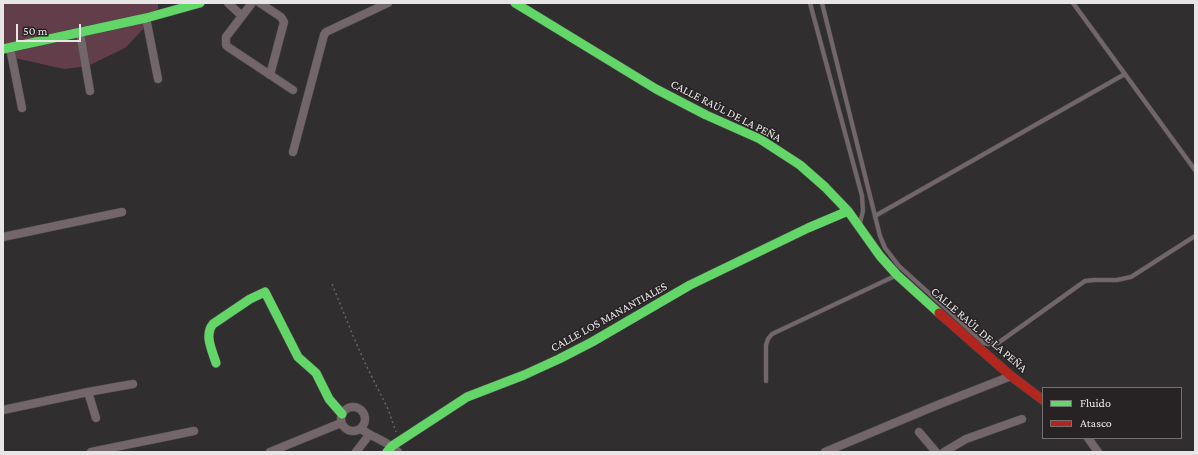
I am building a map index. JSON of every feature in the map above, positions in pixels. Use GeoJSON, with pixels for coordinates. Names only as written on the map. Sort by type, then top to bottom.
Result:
{"type":"FeatureCollection","features":[{"type":"Feature","properties":{"kind":"street"},"geometry":{"type":"LineString","coordinates":[[22,108],[6,49],[146,18],[200,3]]}},
{"type":"Feature","properties":{"kind":"street"},"geometry":{"type":"LineString","coordinates":[[228,3],[242,16]]}},
{"type":"Feature","properties":{"kind":"street"},"geometry":{"type":"LineString","coordinates":[[252,3],[226,38],[226,45],[292,90]]}},
{"type":"Feature","properties":{"kind":"street"},"geometry":{"type":"LineString","coordinates":[[260,3],[281,17],[284,22],[270,75]]}},
{"type":"Feature","properties":{"kind":"street"},"geometry":{"type":"LineString","coordinates":[[293,152],[326,32],[388,3]]}},
{"type":"Feature","properties":{"kind":"street","name":"CALLE RAÚL DE LA PEÑA"},"geometry":{"type":"LineString","coordinates":[[515,3],[656,89],[706,115],[760,139],[800,165],[825,187],[848,211],[880,256],[897,275],[1011,376],[1042,399]]}},
{"type":"Feature","properties":{"kind":"street"},"geometry":{"type":"LineString","coordinates":[[146,18],[158,79]]}},
{"type":"Feature","properties":{"kind":"street"},"geometry":{"type":"LineString","coordinates":[[80,33],[90,92]]}},
{"type":"Feature","properties":{"kind":"street","name":"CALLE LOS MANANTIALES"},"geometry":{"type":"LineString","coordinates":[[394,448],[467,397],[524,375],[559,359],[592,342],[690,285],[808,228],[848,211]]}},
{"type":"Feature","properties":{"kind":"street"},"geometry":{"type":"LineString","coordinates":[[3,237],[122,212]]}},
{"type":"Feature","properties":{"kind":"street"},"geometry":{"type":"LineString","coordinates":[[216,363],[208,334],[213,324],[250,299],[265,292],[293,349],[298,357],[316,373],[329,399],[342,419],[347,430],[352,432],[361,429],[366,421],[363,411],[359,408],[349,408],[342,419],[270,452]]}},
{"type":"Feature","properties":{"kind":"street"},"geometry":{"type":"LineString","coordinates":[[825,452],[1011,376]]}},
{"type":"Feature","properties":{"kind":"street"},"geometry":{"type":"LineString","coordinates":[[3,410],[133,384]]}},
{"type":"Feature","properties":{"kind":"street"},"geometry":{"type":"LineString","coordinates":[[88,392],[96,418]]}},
{"type":"Feature","properties":{"kind":"street"},"geometry":{"type":"LineString","coordinates":[[944,452],[966,439],[1022,419]]}},
{"type":"Feature","properties":{"kind":"street"},"geometry":{"type":"LineString","coordinates":[[361,429],[369,435],[394,448]]}},
{"type":"Feature","properties":{"kind":"street"},"geometry":{"type":"LineString","coordinates":[[91,452],[194,431]]}},
{"type":"Feature","properties":{"kind":"street"},"geometry":{"type":"LineString","coordinates":[[920,432],[936,452]]}},
{"type":"Feature","properties":{"kind":"street"},"geometry":{"type":"LineString","coordinates":[[356,452],[369,435]]}},
{"type":"Feature","properties":{"kind":"street"},"geometry":{"type":"LineString","coordinates":[[1089,439],[1098,452]]}},
{"type":"Feature","properties":{"kind":"lane"},"geometry":{"type":"LineString","coordinates":[[810,3],[862,196],[863,211],[859,227]]}},
{"type":"Feature","properties":{"kind":"lane"},"geometry":{"type":"LineString","coordinates":[[822,3],[884,248],[899,266],[984,343],[988,344],[998,342],[1085,281],[1117,280],[1131,277],[1195,236]]}},
{"type":"Feature","properties":{"kind":"lane"},"geometry":{"type":"LineString","coordinates":[[1073,3],[1195,170]]}},
{"type":"Feature","properties":{"kind":"lane"},"geometry":{"type":"LineString","coordinates":[[876,216],[1125,74]]}},
{"type":"Feature","properties":{"kind":"lane"},"geometry":{"type":"LineString","coordinates":[[766,381],[766,345],[772,334],[897,275]]}},
{"type":"Feature","properties":{"kind":"path"},"geometry":{"type":"LineString","coordinates":[[332,284],[364,363],[388,409],[394,448]]}},
{"type":"Feature","properties":{"kind":"shaded area"},"geometry":{"type":"Polygon","coordinates":[[[3,3],[158,3],[158,9],[148,24],[125,48],[88,66],[64,69],[10,57],[3,50],[3,3]]]}},
{"type":"Feature","properties":{"kind":"traffic: fast"},"geometry":{"type":"LineString","coordinates":[[3,49],[146,18],[200,3]]}},
{"type":"Feature","properties":{"kind":"traffic: fast"},"geometry":{"type":"LineString","coordinates":[[515,3],[656,89],[706,115],[760,139],[800,165],[825,187],[848,211],[880,256],[897,275],[939,313]]}},
{"type":"Feature","properties":{"kind":"traffic: fast"},"geometry":{"type":"LineString","coordinates":[[387,452],[392,446],[467,397],[524,375],[559,359],[592,342],[690,285],[808,228],[848,211]]}},
{"type":"Feature","properties":{"kind":"traffic: fast"},"geometry":{"type":"LineString","coordinates":[[216,363],[209,338],[210,328],[213,324],[250,299],[265,292],[298,357],[316,373],[329,399],[342,414]]}},
{"type":"Feature","properties":{"kind":"traffic: jam"},"geometry":{"type":"LineString","coordinates":[[939,313],[1011,376],[1042,399]]}}]}
